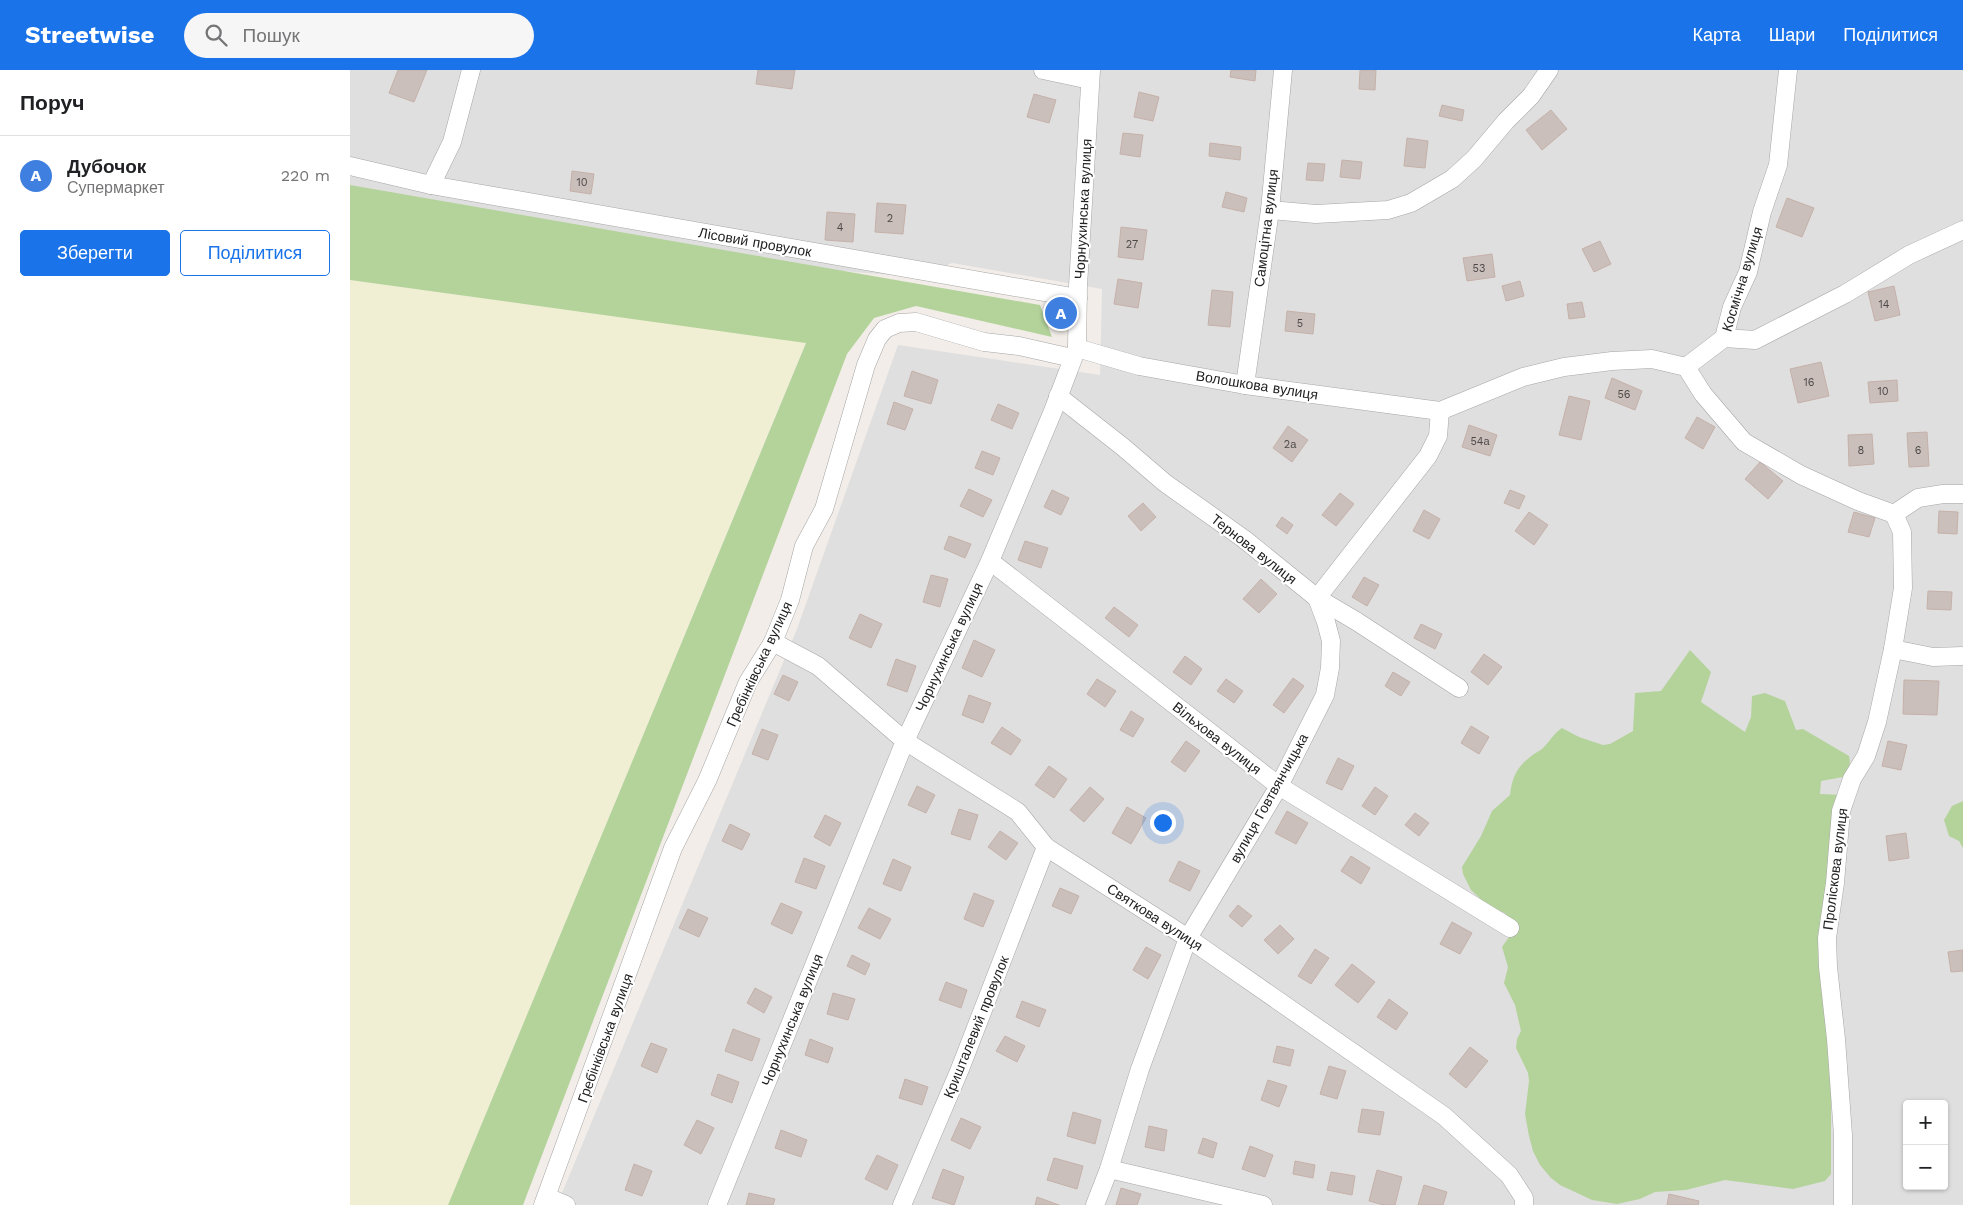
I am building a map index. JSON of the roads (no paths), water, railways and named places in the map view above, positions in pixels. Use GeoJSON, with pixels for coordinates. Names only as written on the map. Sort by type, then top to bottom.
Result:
{"type":"FeatureCollection","features":[{"type":"Feature","properties":{"kind":"street"},"geometry":{"type":"LineString","coordinates":[[431,185],[452,142],[471,70]]}},
{"type":"Feature","properties":{"kind":"street"},"geometry":{"type":"LineString","coordinates":[[1043,70],[1090,75]]}},
{"type":"Feature","properties":{"kind":"street","name":"Самоцітна вулиця"},"geometry":{"type":"LineString","coordinates":[[1245,385],[1270,210],[1283,70]]}},
{"type":"Feature","properties":{"kind":"street"},"geometry":{"type":"LineString","coordinates":[[1270,210],[1316,214],[1388,210],[1411,202],[1452,179],[1474,159],[1506,121],[1531,96],[1549,70]]}},
{"type":"Feature","properties":{"kind":"street","name":"Космічна вулиця"},"geometry":{"type":"LineString","coordinates":[[1686,367],[1724,338],[1732,307],[1748,272],[1762,212],[1778,165],[1788,70]]}},
{"type":"Feature","properties":{"kind":"street","name":"Чорнухинська вулиця"},"geometry":{"type":"LineString","coordinates":[[717,1205],[906,741],[990,561],[1075,353],[1090,75]]}},
{"type":"Feature","properties":{"kind":"street","name":"Лісовий провулок"},"geometry":{"type":"LineString","coordinates":[[350,166],[431,185],[1078,298]]}},
{"type":"Feature","properties":{"kind":"street"},"geometry":{"type":"LineString","coordinates":[[1724,338],[1755,340],[1845,294],[1909,255],[1963,230]]}},
{"type":"Feature","properties":{"kind":"street","name":"Гребінківська вулиця"},"geometry":{"type":"LineString","coordinates":[[545,1201],[673,848],[707,781],[748,682],[773,642],[790,600],[804,546],[824,509],[866,366],[877,339],[885,329],[899,323],[916,322],[984,342],[1075,353]]}},
{"type":"Feature","properties":{"kind":"street","name":"Волошкова вулиця"},"geometry":{"type":"LineString","coordinates":[[1075,353],[1245,385],[1440,411]]}},
{"type":"Feature","properties":{"kind":"street"},"geometry":{"type":"LineString","coordinates":[[1316,598],[1428,456],[1438,436],[1440,411],[1522,377],[1564,367],[1612,361],[1652,359],[1686,367],[1703,394],[1744,442],[1802,475],[1858,501],[1894,514],[1918,498],[1943,494],[1963,494]]}},
{"type":"Feature","properties":{"kind":"street","name":"Тернова вулиця"},"geometry":{"type":"LineString","coordinates":[[1058,396],[1165,483],[1244,539],[1316,598],[1356,621],[1460,688]]}},
{"type":"Feature","properties":{"kind":"street","name":"Проліскова вулиця"},"geometry":{"type":"LineString","coordinates":[[1843,1205],[1843,1135],[1827,938],[1835,883],[1840,811],[1852,779],[1866,756],[1877,722],[1893,649],[1903,588],[1902,532],[1894,514]]}},
{"type":"Feature","properties":{"kind":"street","name":"Вільхова вулиця"},"geometry":{"type":"LineString","coordinates":[[990,561],[1279,786],[1510,928]]}},
{"type":"Feature","properties":{"kind":"street","name":"вулиця Говтвянчицька"},"geometry":{"type":"LineString","coordinates":[[1095,1205],[1109,1169],[1140,1069],[1188,938],[1279,786],[1325,695],[1330,668],[1331,641],[1326,622],[1316,598]]}},
{"type":"Feature","properties":{"kind":"street","name":"Святкова вулиця"},"geometry":{"type":"LineString","coordinates":[[773,642],[818,666],[906,741],[1018,812],[1046,847],[1188,938],[1444,1116],[1509,1175],[1524,1198],[1524,1205]]}},
{"type":"Feature","properties":{"kind":"street"},"geometry":{"type":"LineString","coordinates":[[1893,649],[1933,657],[1963,656]]}},
{"type":"Feature","properties":{"kind":"street","name":"Кришталевий провулок"},"geometry":{"type":"LineString","coordinates":[[902,1205],[960,1069],[1046,847]]}},
{"type":"Feature","properties":{"kind":"street"},"geometry":{"type":"LineString","coordinates":[[1109,1169],[1263,1205]]}},
{"type":"Feature","properties":{"kind":"street"},"geometry":{"type":"LineString","coordinates":[[545,1201],[566,1205]]}},
{"type":"Feature","properties":{"kind":"place","name":"Дубочок"},"geometry":{"type":"Point","coordinates":[1061,313]}}]}
